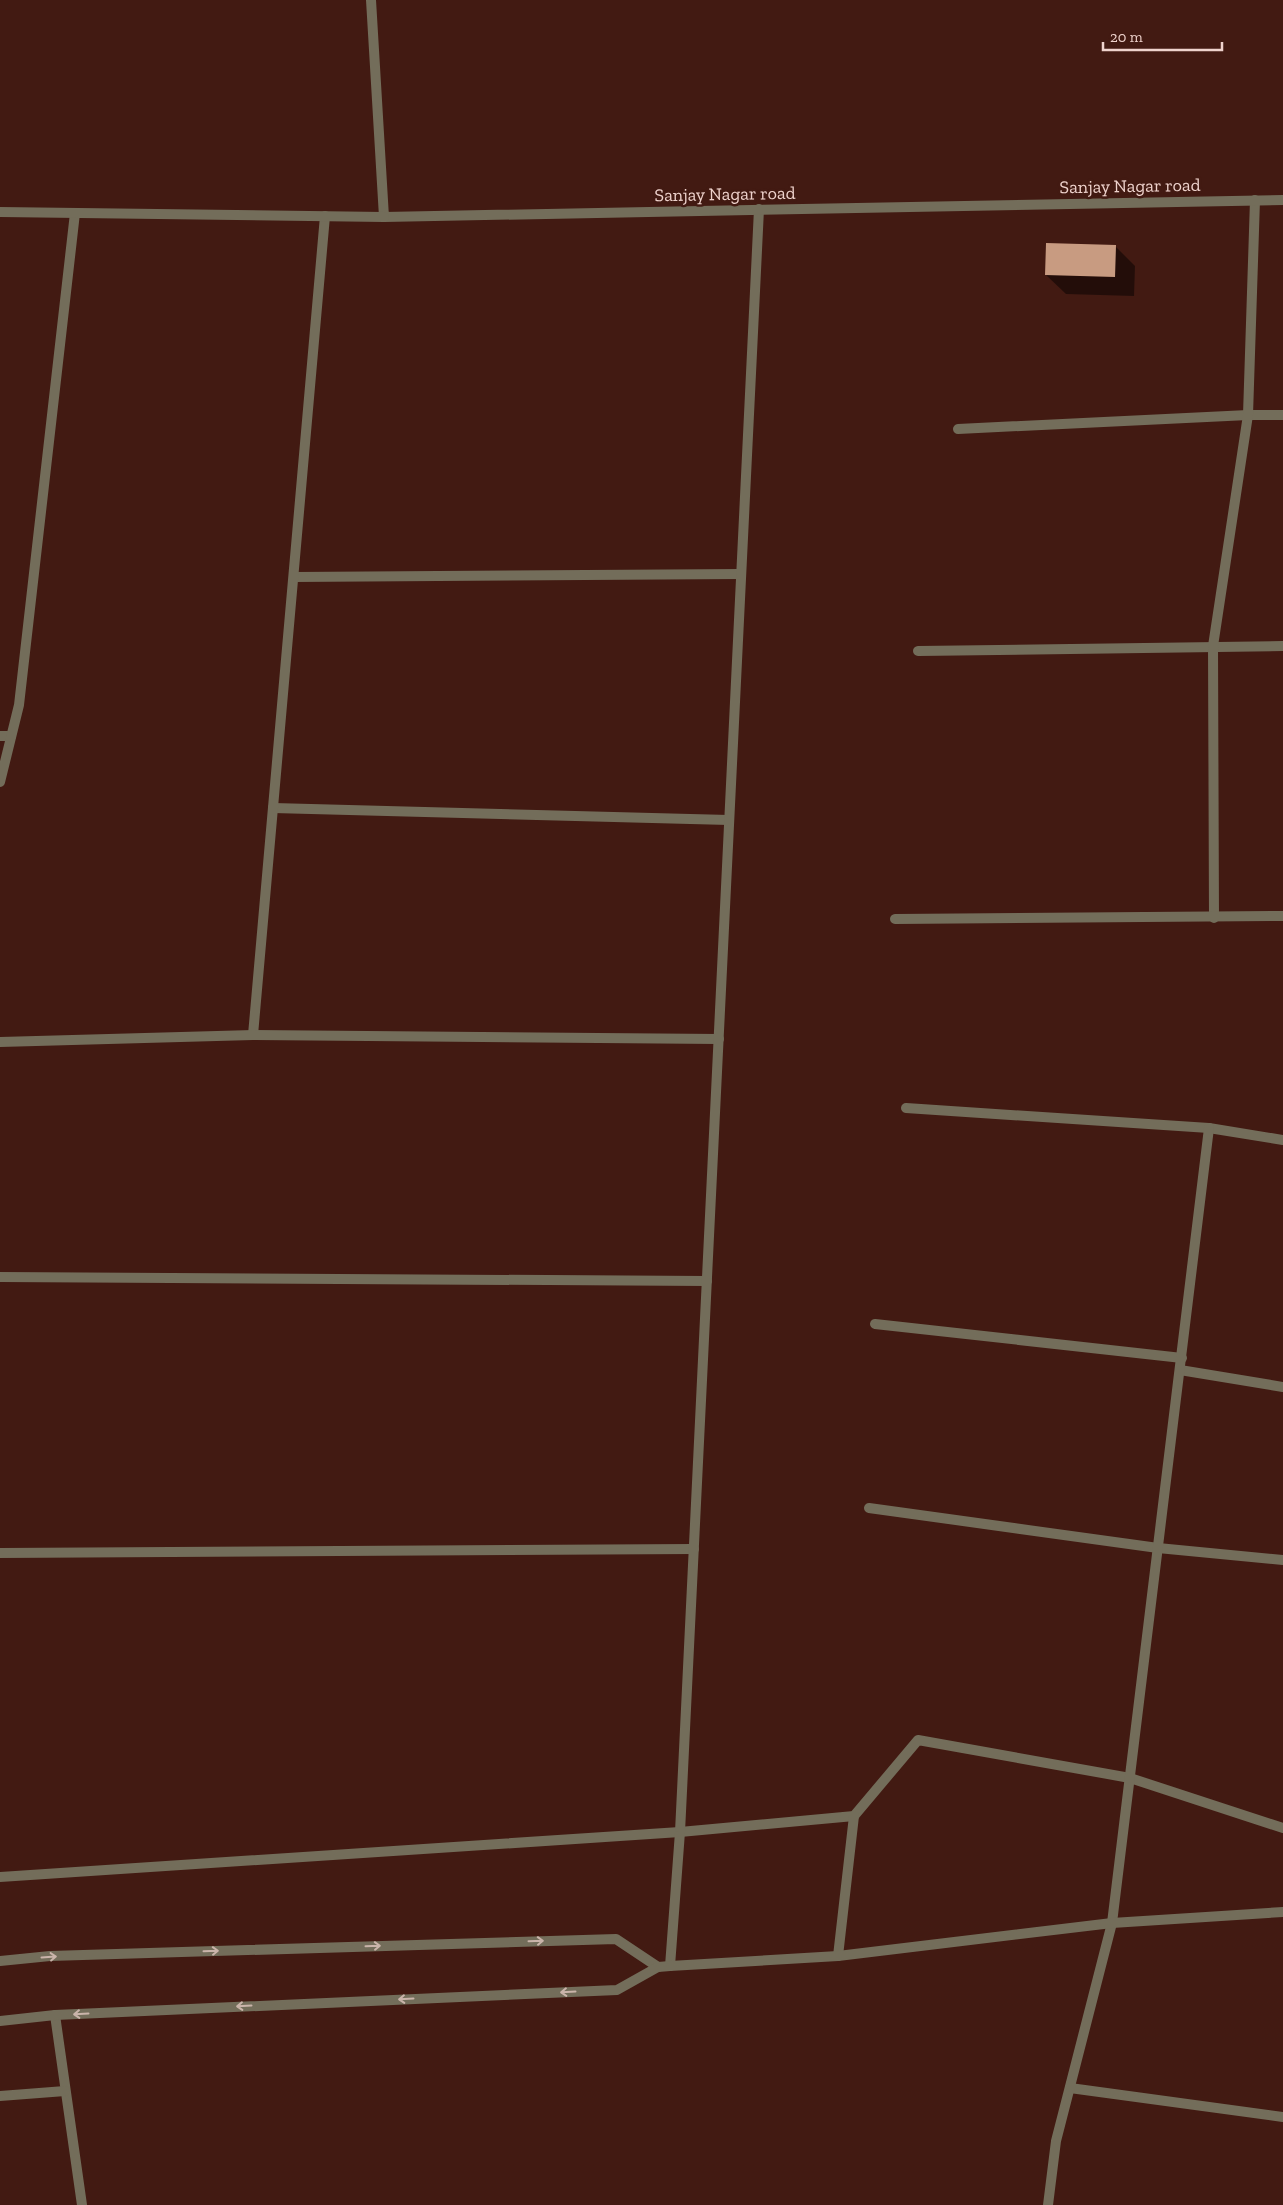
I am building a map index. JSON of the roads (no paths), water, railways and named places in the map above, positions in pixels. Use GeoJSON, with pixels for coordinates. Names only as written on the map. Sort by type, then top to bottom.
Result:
{"type":"FeatureCollection","features":[{"type":"Feature","properties":{"kind":"street"},"geometry":{"type":"LineString","coordinates":[[370,0],[384,217]]}},
{"type":"Feature","properties":{"kind":"street"},"geometry":{"type":"LineString","coordinates":[[1214,918],[1213,646],[1248,415],[1255,200]]}},
{"type":"Feature","properties":{"kind":"street","name":"Sanjay Nagar road"},"geometry":{"type":"LineString","coordinates":[[0,212],[384,217],[1283,200]]}},
{"type":"Feature","properties":{"kind":"street"},"geometry":{"type":"LineString","coordinates":[[670,1966],[680,1832],[759,210]]}},
{"type":"Feature","properties":{"kind":"street"},"geometry":{"type":"LineString","coordinates":[[0,782],[19,705],[75,214]]}},
{"type":"Feature","properties":{"kind":"street"},"geometry":{"type":"LineString","coordinates":[[253,1035],[325,216]]}},
{"type":"Feature","properties":{"kind":"street"},"geometry":{"type":"LineString","coordinates":[[958,429],[1248,415],[1283,415]]}},
{"type":"Feature","properties":{"kind":"street"},"geometry":{"type":"LineString","coordinates":[[294,577],[742,574]]}},
{"type":"Feature","properties":{"kind":"street"},"geometry":{"type":"LineString","coordinates":[[918,651],[1283,646]]}},
{"type":"Feature","properties":{"kind":"street"},"geometry":{"type":"LineString","coordinates":[[0,736],[12,736]]}},
{"type":"Feature","properties":{"kind":"street"},"geometry":{"type":"LineString","coordinates":[[273,808],[729,820]]}},
{"type":"Feature","properties":{"kind":"street"},"geometry":{"type":"LineString","coordinates":[[894,919],[1283,916]]}},
{"type":"Feature","properties":{"kind":"street"},"geometry":{"type":"LineString","coordinates":[[0,1042],[253,1035],[719,1040]]}},
{"type":"Feature","properties":{"kind":"street"},"geometry":{"type":"LineString","coordinates":[[906,1108],[1209,1128],[1283,1140]]}},
{"type":"Feature","properties":{"kind":"street"},"geometry":{"type":"LineString","coordinates":[[1048,2205],[1056,2141],[1112,1923],[1209,1128]]}},
{"type":"Feature","properties":{"kind":"street"},"geometry":{"type":"LineString","coordinates":[[0,1277],[707,1281]]}},
{"type":"Feature","properties":{"kind":"street"},"geometry":{"type":"LineString","coordinates":[[875,1324],[1182,1358]]}},
{"type":"Feature","properties":{"kind":"street"},"geometry":{"type":"LineString","coordinates":[[1180,1370],[1283,1387]]}},
{"type":"Feature","properties":{"kind":"street"},"geometry":{"type":"LineString","coordinates":[[869,1508],[1158,1548],[1283,1560]]}},
{"type":"Feature","properties":{"kind":"street"},"geometry":{"type":"LineString","coordinates":[[0,1553],[694,1548]]}},
{"type":"Feature","properties":{"kind":"street"},"geometry":{"type":"LineString","coordinates":[[838,1956],[854,1816],[918,1740],[1130,1778],[1283,1828]]}},
{"type":"Feature","properties":{"kind":"street"},"geometry":{"type":"LineString","coordinates":[[0,1877],[680,1832],[854,1816]]}},
{"type":"Feature","properties":{"kind":"street"},"geometry":{"type":"LineString","coordinates":[[0,2021],[55,2015],[617,1990],[658,1968],[670,1966],[838,1956],[1112,1923],[1283,1912]]}},
{"type":"Feature","properties":{"kind":"street"},"geometry":{"type":"LineString","coordinates":[[0,1961],[50,1956],[616,1939],[658,1968]]}},
{"type":"Feature","properties":{"kind":"street"},"geometry":{"type":"LineString","coordinates":[[55,2015],[82,2205]]}},
{"type":"Feature","properties":{"kind":"street"},"geometry":{"type":"LineString","coordinates":[[1070,2088],[1283,2117]]}},
{"type":"Feature","properties":{"kind":"street"},"geometry":{"type":"LineString","coordinates":[[0,2096],[66,2091]]}}]}
